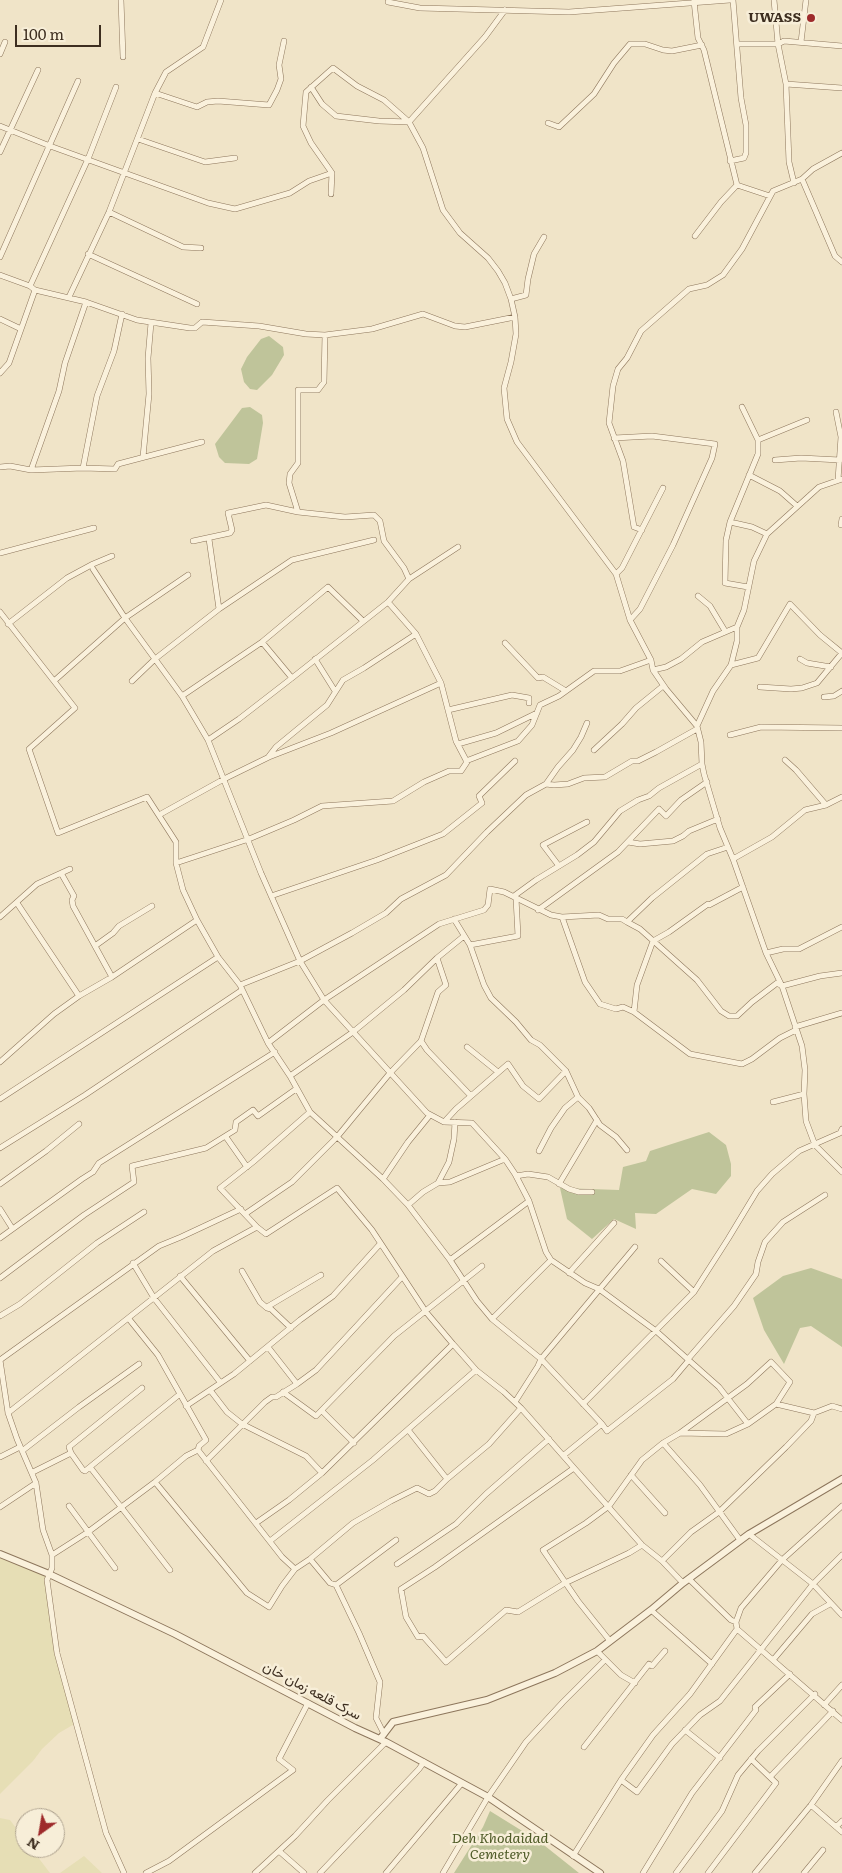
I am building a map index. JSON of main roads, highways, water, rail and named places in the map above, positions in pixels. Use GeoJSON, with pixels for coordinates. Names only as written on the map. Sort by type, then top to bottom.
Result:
{"type":"FeatureCollection","features":[{"type":"Feature","properties":{"kind":"place","name":"UWASS"},"geometry":{"type":"Point","coordinates":[811,18]}},
{"type":"Feature","properties":{"kind":"park label","name":"Deh Khodaidad Cemetery"},"geometry":{"type":"Point","coordinates":[500,1848]}}]}
